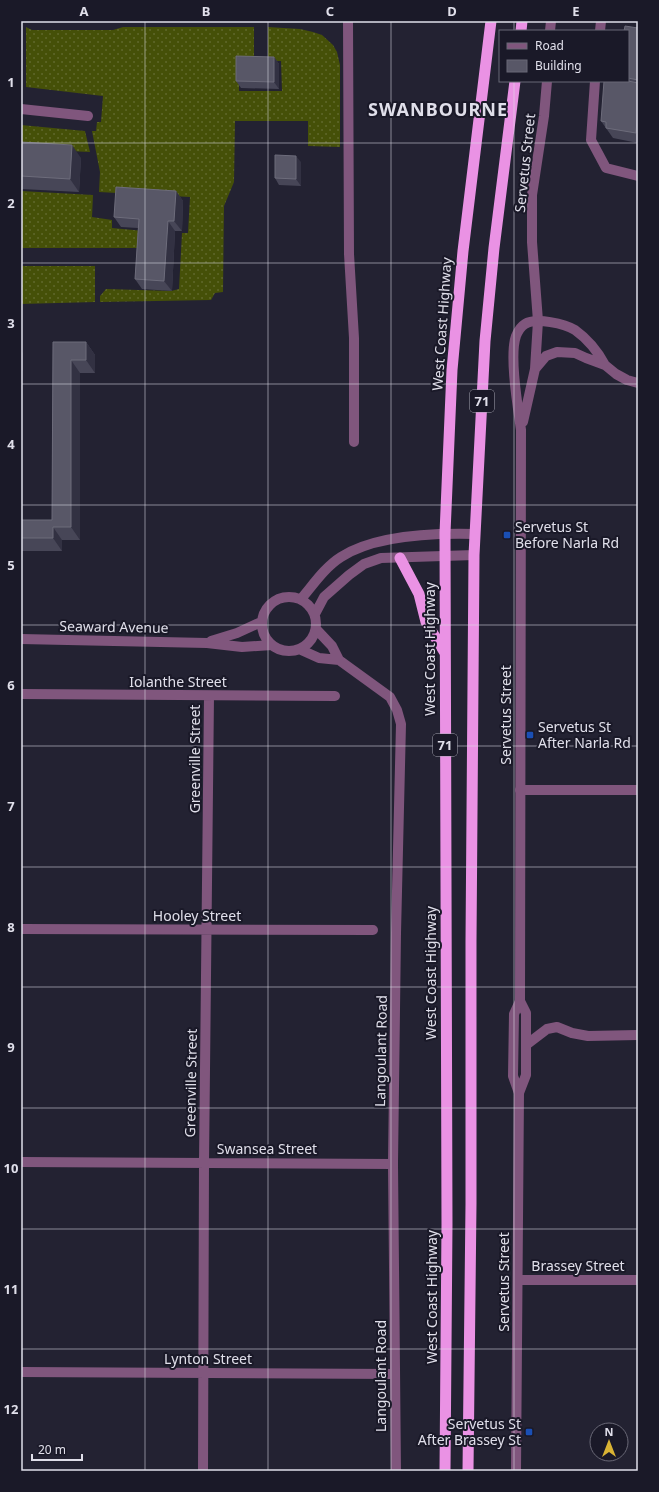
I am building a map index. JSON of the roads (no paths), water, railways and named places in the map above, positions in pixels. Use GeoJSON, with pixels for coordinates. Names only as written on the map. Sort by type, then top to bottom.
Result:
{"type":"FeatureCollection","features":[{"type":"Feature","properties":{"kind":"highway","name":"West Coast Highway"},"geometry":{"type":"LineString","coordinates":[[445,1471],[447,1216],[445,556],[452,370],[463,251],[491,21]]}},
{"type":"Feature","properties":{"kind":"highway","name":"71"},"geometry":{"type":"LineString","coordinates":[[468,1471],[471,1204],[470,941],[474,555],[485,341],[494,248],[515,82]]}},
{"type":"Feature","properties":{"kind":"highway"},"geometry":{"type":"LineString","coordinates":[[400,558],[419,594],[426,622],[445,654]]}},
{"type":"Feature","properties":{"kind":"street"},"geometry":{"type":"LineString","coordinates":[[348,21],[350,254],[354,338],[354,442]]}},
{"type":"Feature","properties":{"kind":"street","name":"Servetus Street"},"geometry":{"type":"LineString","coordinates":[[521,430],[535,369],[538,321],[532,242],[532,195],[544,116],[547,82]]}},
{"type":"Feature","properties":{"kind":"street"},"geometry":{"type":"LineString","coordinates":[[596,82],[591,140],[606,168],[638,176]]}},
{"type":"Feature","properties":{"kind":"street"},"geometry":{"type":"LineString","coordinates":[[21,109],[88,116]]}},
{"type":"Feature","properties":{"kind":"street"},"geometry":{"type":"LineString","coordinates":[[538,321],[560,324],[574,330],[598,350],[605,364],[616,374],[627,380],[638,383]]}},
{"type":"Feature","properties":{"kind":"street","name":"Servetus Street"},"geometry":{"type":"LineString","coordinates":[[519,1092],[526,1075],[526,1014],[520,1001],[521,430],[514,376],[514,345],[520,328],[526,323],[538,321]]}},
{"type":"Feature","properties":{"kind":"street"},"geometry":{"type":"LineString","coordinates":[[535,369],[546,356],[557,352],[575,353],[605,364]]}},
{"type":"Feature","properties":{"kind":"street"},"geometry":{"type":"LineString","coordinates":[[301,599],[324,573],[341,557],[366,545],[383,541],[446,533],[475,534]]}},
{"type":"Feature","properties":{"kind":"street"},"geometry":{"type":"LineString","coordinates":[[315,614],[324,597],[348,575],[364,564],[381,558],[474,555]]}},
{"type":"Feature","properties":{"kind":"street"},"geometry":{"type":"LineString","coordinates":[[288,597],[301,599],[309,605],[315,614],[316,629],[313,637],[307,645],[299,649],[284,651],[272,645],[264,635],[261,622],[263,614],[268,606],[275,600],[288,597]]}},
{"type":"Feature","properties":{"kind":"street","name":"Seaward Avenue"},"geometry":{"type":"LineString","coordinates":[[207,643],[237,633],[261,622]]}},
{"type":"Feature","properties":{"kind":"street","name":"Langoulant Road"},"geometry":{"type":"LineString","coordinates":[[316,629],[332,646],[339,660],[390,696],[397,710],[401,724],[393,1164],[396,1471]]}},
{"type":"Feature","properties":{"kind":"street","name":"Seaward Avenue"},"geometry":{"type":"LineString","coordinates":[[21,639],[207,643],[242,647],[272,645]]}},
{"type":"Feature","properties":{"kind":"street","name":"Langoulant Road"},"geometry":{"type":"LineString","coordinates":[[299,649],[320,658],[339,660]]}},
{"type":"Feature","properties":{"kind":"street","name":"Iolanthe Street"},"geometry":{"type":"LineString","coordinates":[[21,694],[335,696]]}},
{"type":"Feature","properties":{"kind":"street","name":"Greenville Street"},"geometry":{"type":"LineString","coordinates":[[203,1471],[204,1163],[208,930],[209,696]]}},
{"type":"Feature","properties":{"kind":"street"},"geometry":{"type":"LineString","coordinates":[[520,790],[638,790]]}},
{"type":"Feature","properties":{"kind":"street","name":"Hooley Street"},"geometry":{"type":"LineString","coordinates":[[21,929],[373,930]]}},
{"type":"Feature","properties":{"kind":"street","name":"Servetus Street"},"geometry":{"type":"LineString","coordinates":[[516,1471],[519,1092],[513,1076],[514,1014],[520,1001]]}},
{"type":"Feature","properties":{"kind":"street"},"geometry":{"type":"LineString","coordinates":[[526,1045],[547,1028],[556,1027],[572,1033],[588,1036],[638,1035]]}},
{"type":"Feature","properties":{"kind":"street","name":"Swansea Street"},"geometry":{"type":"LineString","coordinates":[[21,1162],[393,1164]]}},
{"type":"Feature","properties":{"kind":"street","name":"Brassey Street"},"geometry":{"type":"LineString","coordinates":[[518,1280],[638,1280]]}},
{"type":"Feature","properties":{"kind":"street","name":"Lynton Street"},"geometry":{"type":"LineString","coordinates":[[21,1372],[395,1374]]}},
{"type":"Feature","properties":{"kind":"place","name":"Servetus St Before Narla Rd"},"geometry":{"type":"Point","coordinates":[507,535]}},
{"type":"Feature","properties":{"kind":"place","name":"Servetus St After Narla Rd"},"geometry":{"type":"Point","coordinates":[530,735]}},
{"type":"Feature","properties":{"kind":"place","name":"Servetus St After Brassey St"},"geometry":{"type":"Point","coordinates":[529,1432]}},
{"type":"Feature","properties":{"kind":"district","name":"SWANBOURNE"},"geometry":{"type":"Point","coordinates":[438,110]}}]}
